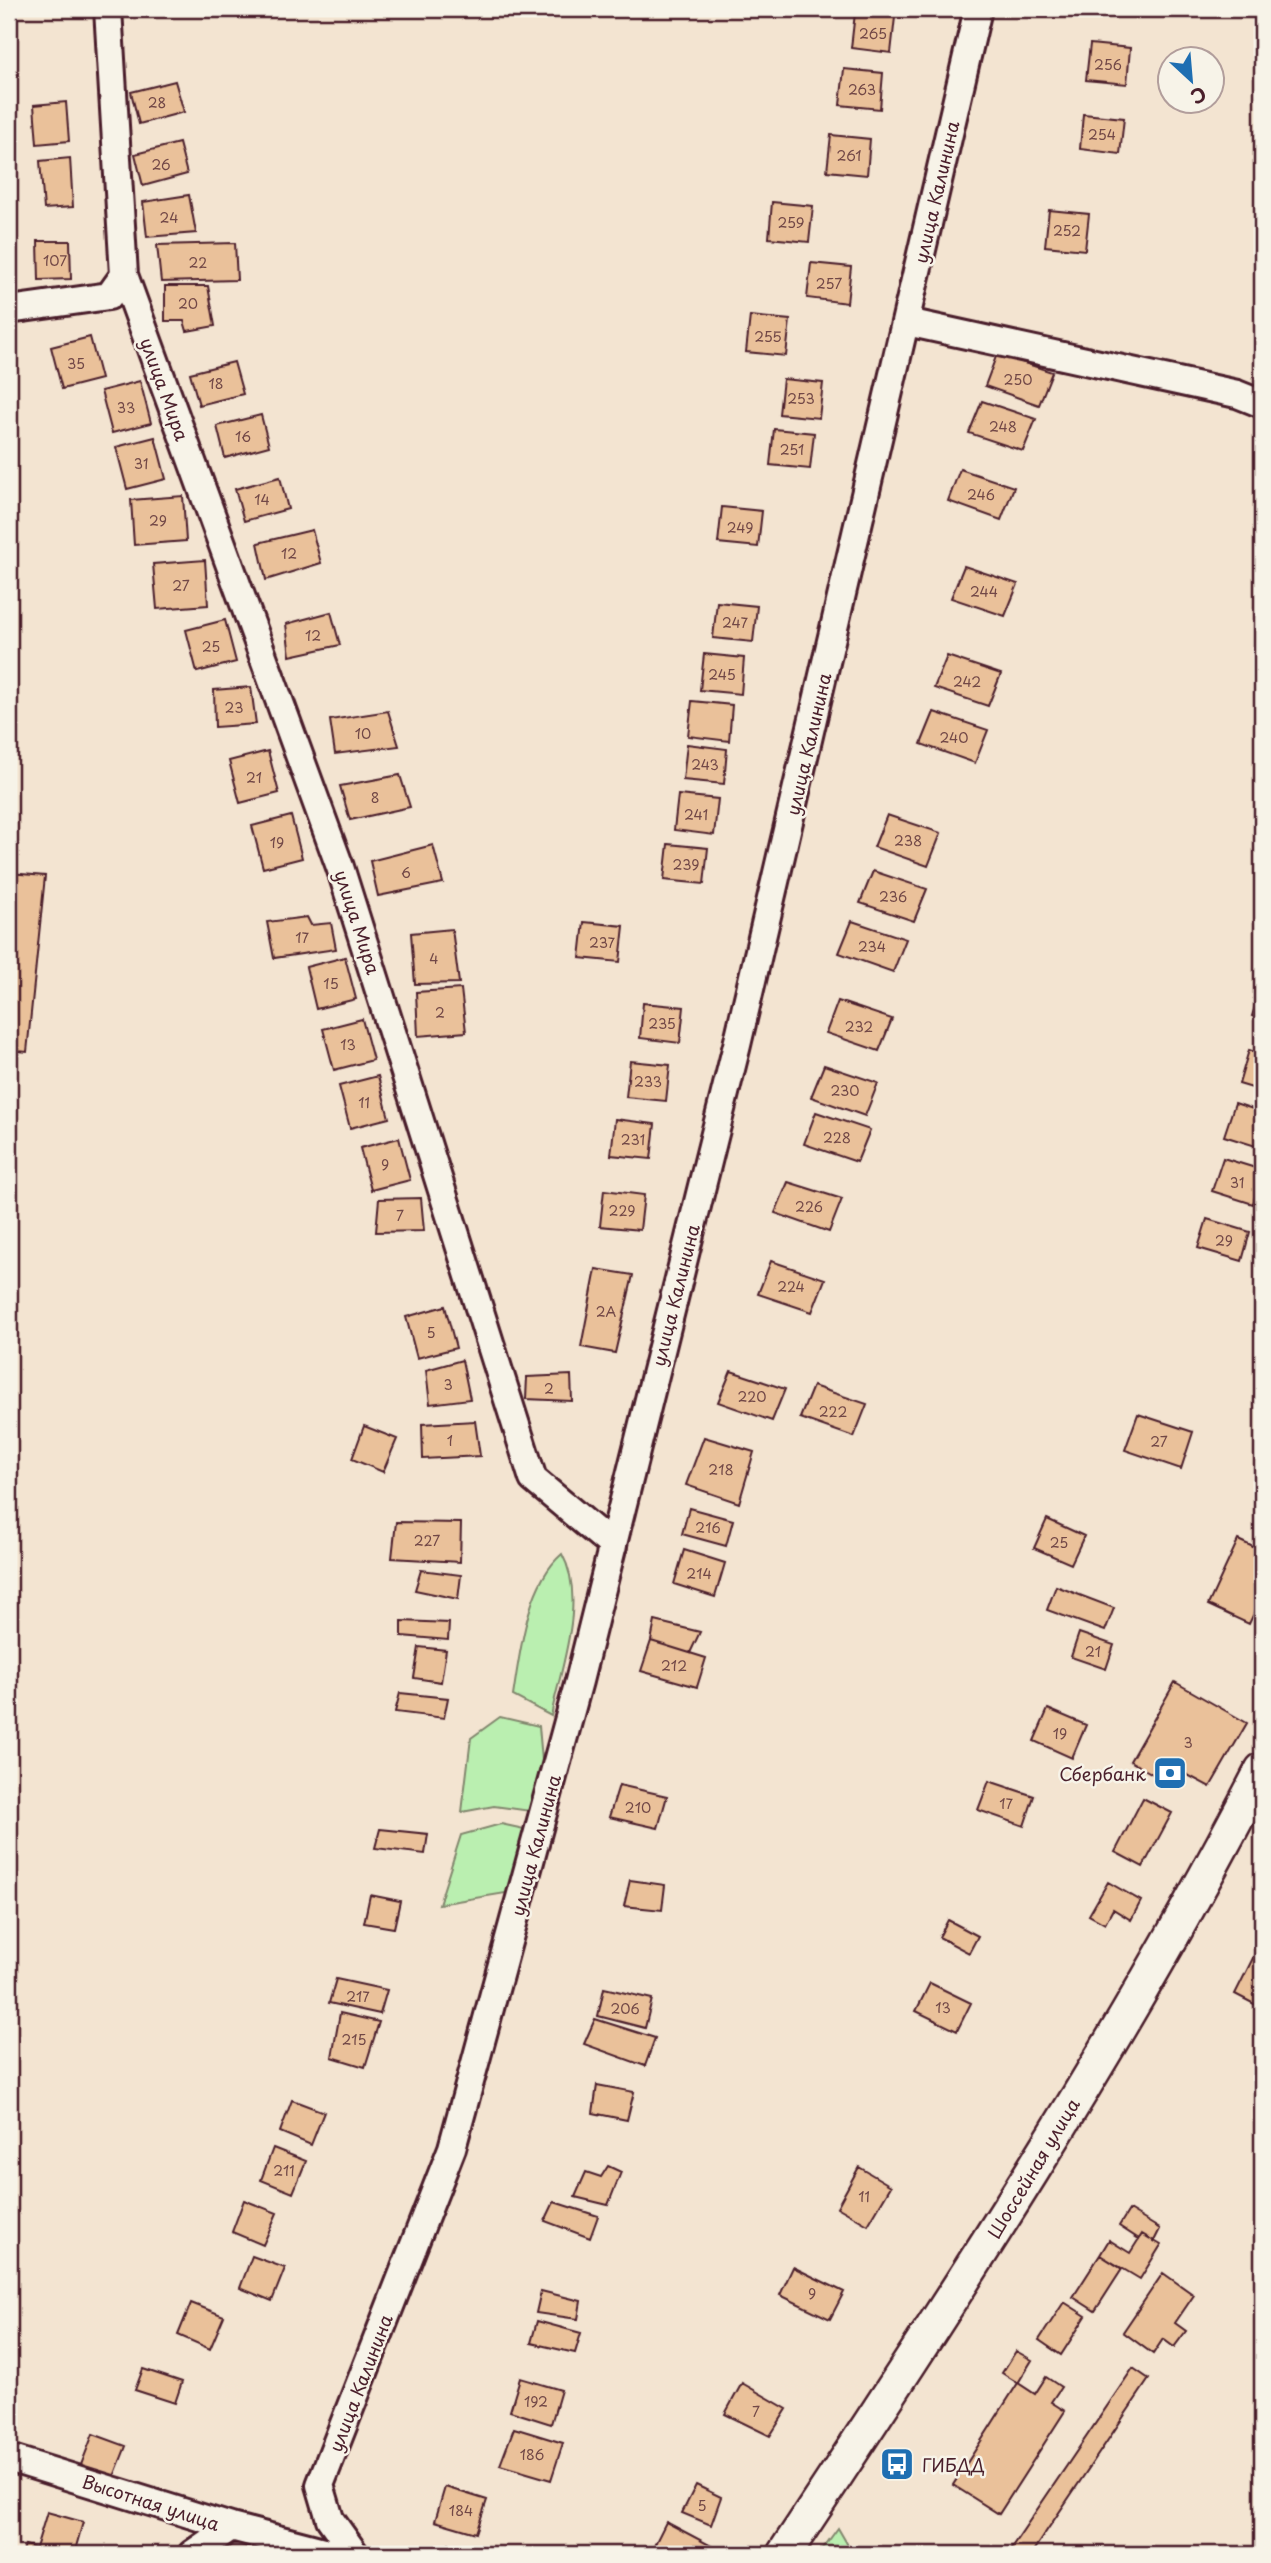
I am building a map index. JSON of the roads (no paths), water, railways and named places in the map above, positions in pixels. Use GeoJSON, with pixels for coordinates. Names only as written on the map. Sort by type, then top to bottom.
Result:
{"type":"FeatureCollection","features":[{"type":"Feature","properties":{"kind":"street","name":"улица Мира"},"geometry":{"type":"LineString","coordinates":[[108,9],[124,275],[340,867],[533,1479],[613,1546]]}},
{"type":"Feature","properties":{"kind":"street","name":"улица Калинина"},"geometry":{"type":"LineString","coordinates":[[355,2554],[330,2519],[320,2485],[452,2148],[579,1681],[737,1045],[978,9]]}},
{"type":"Feature","properties":{"kind":"street"},"geometry":{"type":"LineString","coordinates":[[9,310],[109,296],[124,275]]}},
{"type":"Feature","properties":{"kind":"street"},"geometry":{"type":"LineString","coordinates":[[907,322],[1237,394],[1262,404]]}},
{"type":"Feature","properties":{"kind":"street","name":"Шоссейная улица"},"geometry":{"type":"LineString","coordinates":[[784,2554],[984,2252],[1207,1878],[1262,1770]]}},
{"type":"Feature","properties":{"kind":"street","name":"Высотная улица"},"geometry":{"type":"LineString","coordinates":[[9,2458],[231,2527],[335,2554]]}},
{"type":"Feature","properties":{"kind":"street"},"geometry":{"type":"LineString","coordinates":[[192,2554],[231,2527]]}},
{"type":"Feature","properties":{"kind":"place","name":"Сбербанк"},"geometry":{"type":"Point","coordinates":[1170,1773]}},
{"type":"Feature","properties":{"kind":"place","name":"ГИБДД"},"geometry":{"type":"Point","coordinates":[897,2464]}}]}
